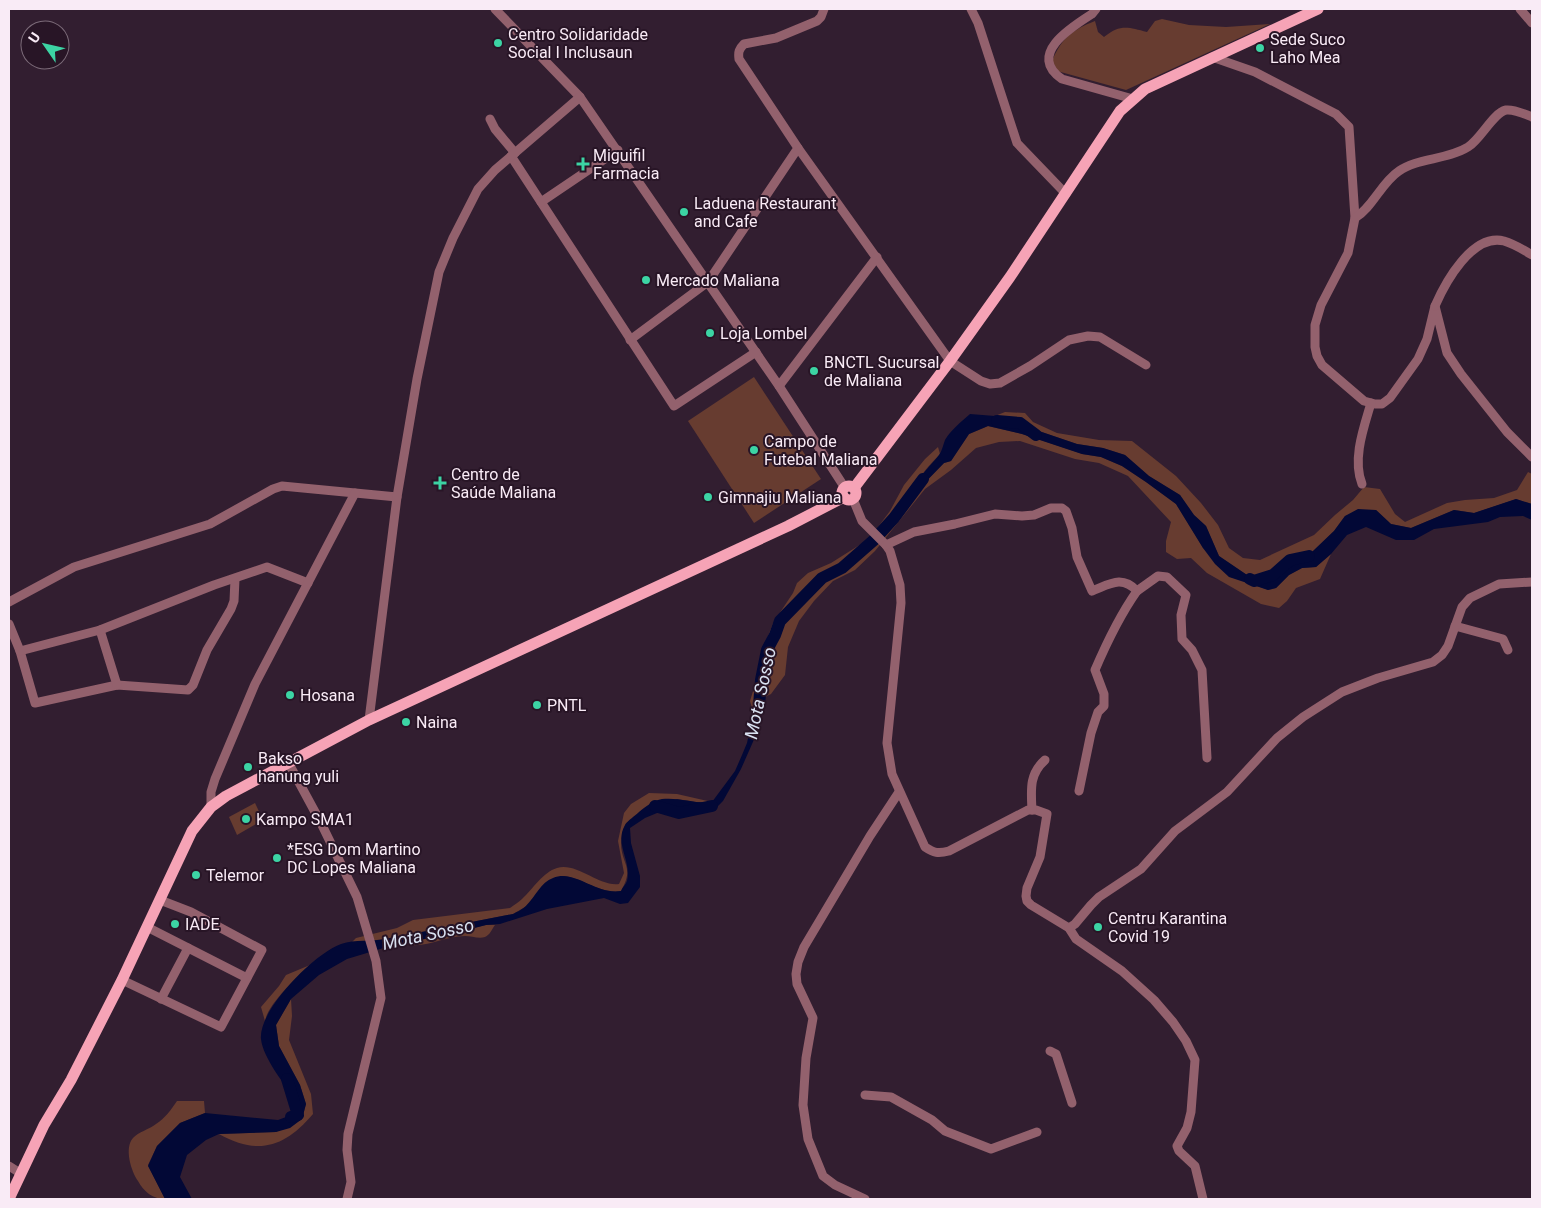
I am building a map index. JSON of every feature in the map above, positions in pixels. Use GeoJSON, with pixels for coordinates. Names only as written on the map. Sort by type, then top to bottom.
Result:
{"type":"FeatureCollection","features":[{"type":"Feature","properties":{"kind":"main road"},"geometry":{"type":"LineString","coordinates":[[9,1199],[44,1125],[71,1080],[122,980],[192,830],[212,807],[226,796],[369,720],[788,526],[849,493],[950,360],[1066,194],[1120,111],[1145,89],[1318,9]]}},
{"type":"Feature","properties":{"kind":"street"},"geometry":{"type":"LineString","coordinates":[[495,9],[580,97],[779,386],[849,493],[862,521],[886,545],[893,558],[900,585],[901,603],[887,744],[892,774],[925,847],[939,854],[949,851],[1028,810],[1036,810],[1047,814],[1042,849],[1027,888],[1027,901],[1069,928],[1076,939],[1122,971],[1154,1000],[1173,1022],[1193,1053],[1195,1060],[1191,1112],[1187,1128],[1177,1146],[1179,1152],[1195,1166],[1203,1199]]}},
{"type":"Feature","properties":{"kind":"street"},"geometry":{"type":"LineString","coordinates":[[824,9],[817,21],[776,38],[744,44],[738,52],[739,59],[798,148],[950,360],[981,381],[990,384],[1000,384],[1069,340],[1088,336],[1100,337],[1146,365]]}},
{"type":"Feature","properties":{"kind":"street"},"geometry":{"type":"LineString","coordinates":[[971,9],[978,24],[1017,143],[1066,194]]}},
{"type":"Feature","properties":{"kind":"street"},"geometry":{"type":"LineString","coordinates":[[1096,9],[1053,45],[1048,53],[1049,64],[1054,73],[1062,78],[1132,99]]}},
{"type":"Feature","properties":{"kind":"street"},"geometry":{"type":"LineString","coordinates":[[1520,9],[1532,23]]}},
{"type":"Feature","properties":{"kind":"street"},"geometry":{"type":"LineString","coordinates":[[1212,57],[1255,72],[1336,114],[1349,127],[1355,218],[1348,253],[1318,314],[1315,325],[1315,347],[1322,365],[1364,401],[1382,404],[1390,398],[1409,374],[1418,360],[1427,339],[1435,306],[1442,289],[1454,270],[1470,254],[1482,244],[1504,241],[1532,255]]}},
{"type":"Feature","properties":{"kind":"street"},"geometry":{"type":"LineString","coordinates":[[369,720],[397,497],[417,379],[439,272],[453,238],[478,189],[494,170],[580,97]]}},
{"type":"Feature","properties":{"kind":"street"},"geometry":{"type":"LineString","coordinates":[[1355,218],[1364,213],[1373,199],[1398,172],[1407,166],[1452,155],[1469,147],[1498,114],[1507,110],[1532,117]]}},
{"type":"Feature","properties":{"kind":"street"},"geometry":{"type":"LineString","coordinates":[[490,119],[541,202],[674,406],[756,352]]}},
{"type":"Feature","properties":{"kind":"street"},"geometry":{"type":"LineString","coordinates":[[630,340],[708,282],[798,148]]}},
{"type":"Feature","properties":{"kind":"street"},"geometry":{"type":"LineString","coordinates":[[541,202],[618,150]]}},
{"type":"Feature","properties":{"kind":"street"},"geometry":{"type":"LineString","coordinates":[[779,386],[877,257]]}},
{"type":"Feature","properties":{"kind":"street"},"geometry":{"type":"LineString","coordinates":[[1435,306],[1447,353],[1461,374],[1507,432],[1532,457]]}},
{"type":"Feature","properties":{"kind":"street"},"geometry":{"type":"LineString","coordinates":[[1362,484],[1359,478],[1359,442],[1371,403]]}},
{"type":"Feature","properties":{"kind":"street"},"geometry":{"type":"LineString","coordinates":[[9,602],[74,567],[210,524],[282,486],[397,497]]}},
{"type":"Feature","properties":{"kind":"street"},"geometry":{"type":"LineString","coordinates":[[212,807],[211,792],[215,779],[255,684],[355,493]]}},
{"type":"Feature","properties":{"kind":"street"},"geometry":{"type":"LineString","coordinates":[[886,545],[914,532],[995,514],[1034,515],[1051,508],[1062,508],[1066,511],[1072,528],[1077,557],[1092,591],[1112,583],[1122,582],[1130,583],[1137,591]]}},
{"type":"Feature","properties":{"kind":"street"},"geometry":{"type":"LineString","coordinates":[[20,652],[100,630],[267,567],[308,583]]}},
{"type":"Feature","properties":{"kind":"street"},"geometry":{"type":"LineString","coordinates":[[1079,791],[1090,733],[1098,712],[1104,706],[1104,694],[1095,670],[1108,639],[1128,604],[1137,591],[1158,576],[1167,577],[1186,596],[1181,615],[1182,639],[1192,650],[1202,670],[1207,758]]}},
{"type":"Feature","properties":{"kind":"street"},"geometry":{"type":"LineString","coordinates":[[9,624],[20,652],[35,703],[117,685],[188,690],[193,685],[207,650],[231,609],[234,600],[235,579]]}},
{"type":"Feature","properties":{"kind":"street"},"geometry":{"type":"LineString","coordinates":[[1069,928],[1075,924],[1090,904],[1141,869],[1175,831],[1227,792],[1277,738],[1303,718],[1342,692],[1378,678],[1433,662],[1442,655],[1448,646],[1462,607],[1470,598],[1499,584],[1532,582]]}},
{"type":"Feature","properties":{"kind":"street"},"geometry":{"type":"LineString","coordinates":[[1455,626],[1503,639],[1508,650]]}},
{"type":"Feature","properties":{"kind":"street"},"geometry":{"type":"LineString","coordinates":[[100,630],[117,685]]}},
{"type":"Feature","properties":{"kind":"street"},"geometry":{"type":"LineString","coordinates":[[1032,810],[1033,775],[1036,768],[1045,760]]}},
{"type":"Feature","properties":{"kind":"street"},"geometry":{"type":"LineString","coordinates":[[288,762],[321,823],[357,897],[376,961],[381,998],[348,1134],[347,1150],[350,1182],[347,1199]]}},
{"type":"Feature","properties":{"kind":"street"},"geometry":{"type":"LineString","coordinates":[[865,1199],[835,1186],[822,1176],[808,1139],[803,1105],[806,1058],[813,1018],[797,984],[796,974],[804,947],[870,836],[899,792]]}},
{"type":"Feature","properties":{"kind":"street"},"geometry":{"type":"LineString","coordinates":[[122,980],[221,1027],[262,950],[191,912],[160,900]]}},
{"type":"Feature","properties":{"kind":"street"},"geometry":{"type":"LineString","coordinates":[[147,927],[247,978]]}},
{"type":"Feature","properties":{"kind":"street"},"geometry":{"type":"LineString","coordinates":[[161,999],[188,948]]}},
{"type":"Feature","properties":{"kind":"street"},"geometry":{"type":"LineString","coordinates":[[1050,1051],[1056,1054],[1072,1103]]}},
{"type":"Feature","properties":{"kind":"street"},"geometry":{"type":"LineString","coordinates":[[865,1094],[891,1097],[932,1120],[944,1130],[991,1149],[1037,1132]]}},
{"type":"Feature","properties":{"kind":"street"},"geometry":{"type":"LineString","coordinates":[[9,1166],[20,1173]]}},
{"type":"Feature","properties":{"kind":"shaded area"},"geometry":{"type":"Polygon","coordinates":[[[1162,19],[1189,25],[1226,27],[1270,24],[1126,90],[1057,71],[1052,61],[1060,46],[1069,36],[1095,21],[1098,32],[1104,37],[1120,28],[1147,32],[1155,21],[1162,19]]]}},
{"type":"Feature","properties":{"kind":"shaded area","name":"Campo de Futebal Maliana"},"geometry":{"type":"Polygon","coordinates":[[[754,377],[821,479],[754,523],[688,421],[754,377]]]}},
{"type":"Feature","properties":{"kind":"shaded area"},"geometry":{"type":"Polygon","coordinates":[[[1005,412],[1025,413],[1033,422],[1057,433],[1099,440],[1132,441],[1176,476],[1218,525],[1229,548],[1243,558],[1260,560],[1314,535],[1353,500],[1364,487],[1380,489],[1395,514],[1405,522],[1447,503],[1494,498],[1517,490],[1528,472],[1532,474],[1532,504],[1516,499],[1474,513],[1454,510],[1411,528],[1391,524],[1376,510],[1345,516],[1334,531],[1312,552],[1296,555],[1283,571],[1270,579],[1247,575],[1219,556],[1206,526],[1194,515],[1180,495],[1149,476],[1125,455],[1103,448],[1077,444],[995,416],[1005,412]]]}},
{"type":"Feature","properties":{"kind":"shaded area"},"geometry":{"type":"Polygon","coordinates":[[[988,426],[1022,434],[1082,454],[1101,457],[1122,466],[1176,504],[1203,548],[1252,584],[1268,590],[1276,588],[1289,575],[1302,568],[1316,567],[1331,554],[1320,579],[1296,588],[1287,601],[1279,608],[1261,604],[1207,573],[1191,558],[1177,559],[1166,552],[1166,541],[1171,522],[1128,476],[1099,463],[1075,459],[1020,441],[999,442],[976,448],[925,489],[875,551],[855,570],[833,581],[814,601],[799,621],[788,647],[785,675],[771,694],[763,698],[764,680],[757,695],[753,711],[750,701],[761,665],[762,652],[773,623],[793,593],[797,583],[808,573],[831,563],[869,539],[890,511],[904,485],[925,459],[938,447],[940,454],[920,477],[913,494],[944,463],[951,461],[969,434],[988,426]]]}},
{"type":"Feature","properties":{"kind":"shaded area"},"geometry":{"type":"Polygon","coordinates":[[[649,793],[677,794],[712,802],[702,803],[677,799],[626,823],[621,843],[627,876],[621,891],[606,890],[564,876],[532,899],[525,907],[513,914],[385,939],[351,943],[356,938],[397,928],[413,920],[510,908],[522,899],[547,873],[557,868],[572,868],[604,882],[619,884],[624,873],[618,841],[624,813],[631,804],[649,793]]]}},
{"type":"Feature","properties":{"kind":"shaded area","name":"Kampo SMA1"},"geometry":{"type":"Polygon","coordinates":[[[255,803],[263,820],[237,835],[229,817],[255,803]]]}},
{"type":"Feature","properties":{"kind":"shaded area"},"geometry":{"type":"Polygon","coordinates":[[[486,925],[495,925],[485,937],[465,936],[428,944],[403,944],[486,925]]]}},
{"type":"Feature","properties":{"kind":"shaded area"},"geometry":{"type":"Polygon","coordinates":[[[310,965],[277,999],[267,1014],[265,1021],[261,1007],[286,975],[310,965]]]}},
{"type":"Feature","properties":{"kind":"shaded area"},"geometry":{"type":"Polygon","coordinates":[[[291,999],[292,1016],[289,1040],[311,1094],[313,1114],[292,1134],[270,1145],[246,1145],[233,1141],[219,1134],[276,1132],[302,1119],[306,1104],[300,1085],[279,1046],[276,1025],[291,999]]]}},
{"type":"Feature","properties":{"kind":"shaded area"},"geometry":{"type":"Polygon","coordinates":[[[177,1101],[204,1101],[205,1113],[180,1123],[157,1146],[148,1165],[165,1199],[161,1199],[146,1192],[140,1185],[131,1166],[129,1148],[130,1142],[135,1136],[159,1122],[168,1114],[177,1101]]]}},
{"type":"Feature","properties":{"kind":"water"},"geometry":{"type":"Polygon","coordinates":[[[970,414],[995,416],[1077,444],[1103,448],[1125,455],[1149,476],[1180,495],[1194,515],[1206,526],[1219,556],[1247,575],[1270,579],[1283,571],[1296,555],[1312,552],[1334,531],[1345,516],[1358,509],[1376,510],[1391,524],[1411,528],[1454,510],[1474,513],[1516,499],[1532,504],[1532,520],[1523,516],[1500,517],[1488,522],[1434,529],[1414,540],[1396,540],[1366,527],[1347,535],[1331,554],[1316,567],[1302,568],[1289,575],[1276,588],[1268,590],[1229,577],[1215,564],[1203,548],[1176,504],[1122,466],[1101,457],[1082,454],[1022,434],[988,426],[969,434],[951,461],[944,463],[913,495],[914,489],[923,474],[940,453],[947,436],[970,414]]]}},
{"type":"Feature","properties":{"kind":"water"},"geometry":{"type":"Polygon","coordinates":[[[765,678],[756,735],[741,769],[723,801],[716,808],[706,812],[691,809],[657,813],[630,828],[631,843],[640,876],[640,887],[628,903],[620,904],[604,898],[547,909],[500,924],[486,925],[390,946],[347,959],[319,975],[291,999],[276,1025],[279,1046],[300,1085],[306,1104],[302,1119],[290,1128],[276,1132],[219,1134],[206,1140],[187,1155],[180,1177],[192,1199],[165,1199],[148,1166],[157,1146],[180,1123],[205,1113],[278,1120],[294,1114],[296,1101],[270,1063],[261,1039],[263,1027],[269,1013],[278,999],[303,970],[330,949],[346,942],[386,939],[513,914],[526,906],[549,880],[561,876],[577,879],[602,889],[621,891],[627,881],[628,874],[621,839],[625,825],[644,808],[659,800],[675,799],[712,802],[735,771],[742,755],[747,743],[757,695],[765,678]]]}},
{"type":"Feature","properties":{"kind":"waterway","name":"Mota Sosso"},"geometry":{"type":"LineString","coordinates":[[997,421],[1020,423],[1036,435]]}},
{"type":"Feature","properties":{"kind":"waterway","name":"Mota Sosso"},"geometry":{"type":"LineString","coordinates":[[759,706],[761,680],[767,650],[780,621],[822,578],[842,568],[874,540],[894,518],[923,479]]}},
{"type":"Feature","properties":{"kind":"waterway","name":"Mota Sosso"},"geometry":{"type":"LineString","coordinates":[[1250,579],[1254,581],[1273,575],[1290,560],[1309,556]]}},
{"type":"Feature","properties":{"kind":"waterway","name":"Mota Sosso"},"geometry":{"type":"LineString","coordinates":[[655,806],[679,813],[712,806]]}},
{"type":"Feature","properties":{"kind":"waterway","name":"Mota Sosso"},"geometry":{"type":"LineString","coordinates":[[287,1079],[298,1115],[291,1117]]}},
{"type":"Feature","properties":{"kind":"place","name":"Centro Solidaridade Social I Inclusaun"},"geometry":{"type":"Point","coordinates":[498,43]}},
{"type":"Feature","properties":{"kind":"place","name":"Sede Suco Laho Mea"},"geometry":{"type":"Point","coordinates":[1260,48]}},
{"type":"Feature","properties":{"kind":"place","name":"Miguifil Farmacia"},"geometry":{"type":"Point","coordinates":[583,164]}},
{"type":"Feature","properties":{"kind":"place","name":"Laduena Restaurant and Cafe"},"geometry":{"type":"Point","coordinates":[684,212]}},
{"type":"Feature","properties":{"kind":"place","name":"Mercado Maliana"},"geometry":{"type":"Point","coordinates":[646,280]}},
{"type":"Feature","properties":{"kind":"place","name":"Loja Lombel"},"geometry":{"type":"Point","coordinates":[710,333]}},
{"type":"Feature","properties":{"kind":"place","name":"BNCTL Sucursal de Maliana"},"geometry":{"type":"Point","coordinates":[814,371]}},
{"type":"Feature","properties":{"kind":"place","name":"Campo de Futebal Maliana"},"geometry":{"type":"Point","coordinates":[754,450]}},
{"type":"Feature","properties":{"kind":"place","name":"Centro de Saúde Maliana"},"geometry":{"type":"Point","coordinates":[440,483]}},
{"type":"Feature","properties":{"kind":"place","name":"Gimnajiu Maliana"},"geometry":{"type":"Point","coordinates":[708,497]}},
{"type":"Feature","properties":{"kind":"place","name":"Hosana"},"geometry":{"type":"Point","coordinates":[290,695]}},
{"type":"Feature","properties":{"kind":"place","name":"PNTL"},"geometry":{"type":"Point","coordinates":[537,705]}},
{"type":"Feature","properties":{"kind":"place","name":"Naina"},"geometry":{"type":"Point","coordinates":[406,722]}},
{"type":"Feature","properties":{"kind":"place","name":"Bakso hanung yuli"},"geometry":{"type":"Point","coordinates":[248,767]}},
{"type":"Feature","properties":{"kind":"place","name":"Kampo SMA1"},"geometry":{"type":"Point","coordinates":[246,819]}},
{"type":"Feature","properties":{"kind":"place","name":"*ESG Dom Martino DC Lopes Maliana"},"geometry":{"type":"Point","coordinates":[277,858]}},
{"type":"Feature","properties":{"kind":"place","name":"Telemor"},"geometry":{"type":"Point","coordinates":[196,875]}},
{"type":"Feature","properties":{"kind":"place","name":"IADE"},"geometry":{"type":"Point","coordinates":[175,924]}},
{"type":"Feature","properties":{"kind":"place","name":"Centru Karantina Covid 19"},"geometry":{"type":"Point","coordinates":[1098,927]}}]}
